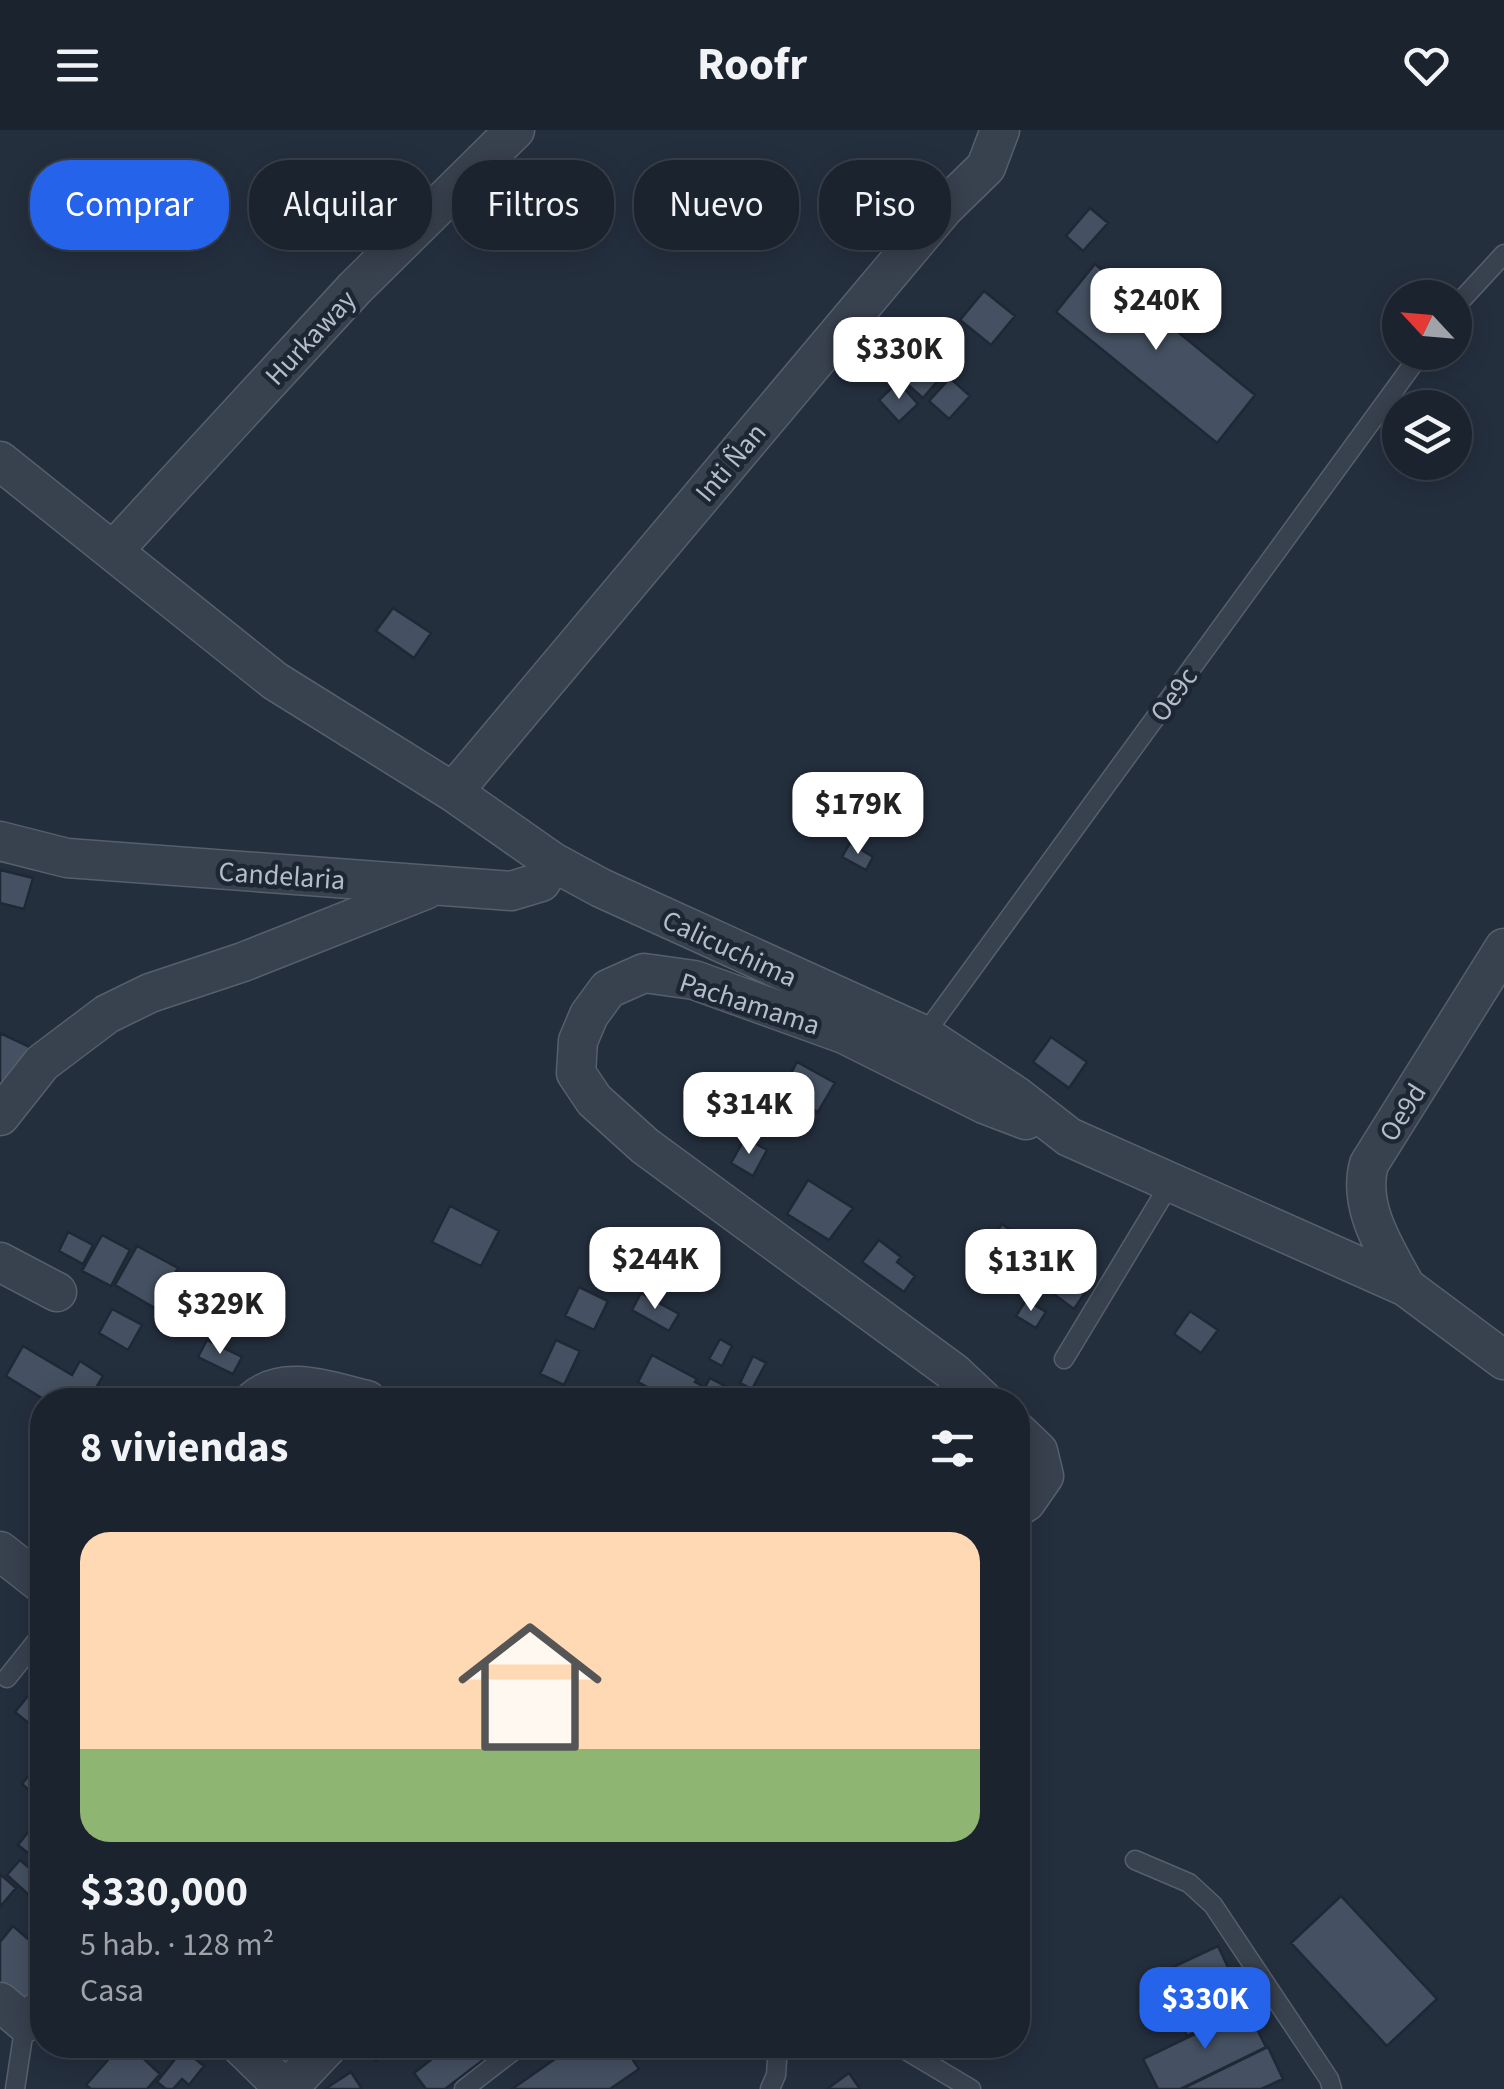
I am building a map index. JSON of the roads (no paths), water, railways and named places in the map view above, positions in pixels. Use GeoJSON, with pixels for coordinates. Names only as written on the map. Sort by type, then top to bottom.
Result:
{"type":"FeatureCollection","features":[{"type":"Feature","properties":{"kind":"street","name":"Hurkaway"},"geometry":{"type":"LineString","coordinates":[[113,551],[355,288],[514,130]]}},
{"type":"Feature","properties":{"kind":"street","name":"Inti Ñan"},"geometry":{"type":"LineString","coordinates":[[453,792],[944,208],[986,167],[1000,130]]}},
{"type":"Feature","properties":{"kind":"street","name":"Calicuchima"},"geometry":{"type":"LineString","coordinates":[[0,461],[276,681],[453,792],[553,862],[655,914],[924,1035],[1016,1095],[1069,1137],[1406,1286],[1504,1360]]}},
{"type":"Feature","properties":{"kind":"street","name":"Candelaria"},"geometry":{"type":"LineString","coordinates":[[0,842],[67,858],[511,890],[541,882],[553,862]]}},
{"type":"Feature","properties":{"kind":"street"},"geometry":{"type":"LineString","coordinates":[[0,1116],[42,1063],[106,1014],[150,993],[242,962],[437,886]]}},
{"type":"Feature","properties":{"kind":"street","name":"Oe9d"},"geometry":{"type":"LineString","coordinates":[[1406,1286],[1383,1244],[1366,1197],[1369,1164],[1504,948]]}},
{"type":"Feature","properties":{"kind":"street","name":"Pachamama"},"geometry":{"type":"LineString","coordinates":[[970,1388],[645,1146],[594,1100],[576,1073],[578,1040],[588,1015],[608,989],[644,973],[694,980],[844,1034],[984,1104],[1069,1137]]}},
{"type":"Feature","properties":{"kind":"street"},"geometry":{"type":"LineString","coordinates":[[0,1262],[58,1292]]}},
{"type":"Feature","properties":{"kind":"street"},"geometry":{"type":"LineString","coordinates":[[282,1388],[298,1384],[315,1388]]}},
{"type":"Feature","properties":{"kind":"street"},"geometry":{"type":"LineString","coordinates":[[1030,1443],[1038,1450],[1044,1476],[1030,1496]]}},
{"type":"Feature","properties":{"kind":"street"},"geometry":{"type":"LineString","coordinates":[[0,1551],[30,1575]]}},
{"type":"Feature","properties":{"kind":"street"},"geometry":{"type":"LineString","coordinates":[[253,2058],[281,2085],[291,2086],[317,2058]]}},
{"type":"Feature","properties":{"kind":"lane"},"geometry":{"type":"LineString","coordinates":[[1472,289],[1504,254]]}},
{"type":"Feature","properties":{"kind":"lane","name":"Oe9c"},"geometry":{"type":"LineString","coordinates":[[924,1035],[1409,370]]}},
{"type":"Feature","properties":{"kind":"lane"},"geometry":{"type":"LineString","coordinates":[[1064,1359],[1171,1182]]}},
{"type":"Feature","properties":{"kind":"lane"},"geometry":{"type":"LineString","coordinates":[[7,1678],[30,1649]]}},
{"type":"Feature","properties":{"kind":"lane"},"geometry":{"type":"LineString","coordinates":[[1135,1860],[1189,1884],[1214,1906],[1332,2089]]}},
{"type":"Feature","properties":{"kind":"lane"},"geometry":{"type":"LineString","coordinates":[[15,2089],[23,2011]]}},
{"type":"Feature","properties":{"kind":"lane"},"geometry":{"type":"LineString","coordinates":[[464,2089],[504,2058]]}},
{"type":"Feature","properties":{"kind":"lane"},"geometry":{"type":"LineString","coordinates":[[770,2089],[777,2058]]}},
{"type":"Feature","properties":{"kind":"lane"},"geometry":{"type":"LineString","coordinates":[[919,2058],[971,2089]]}}]}
